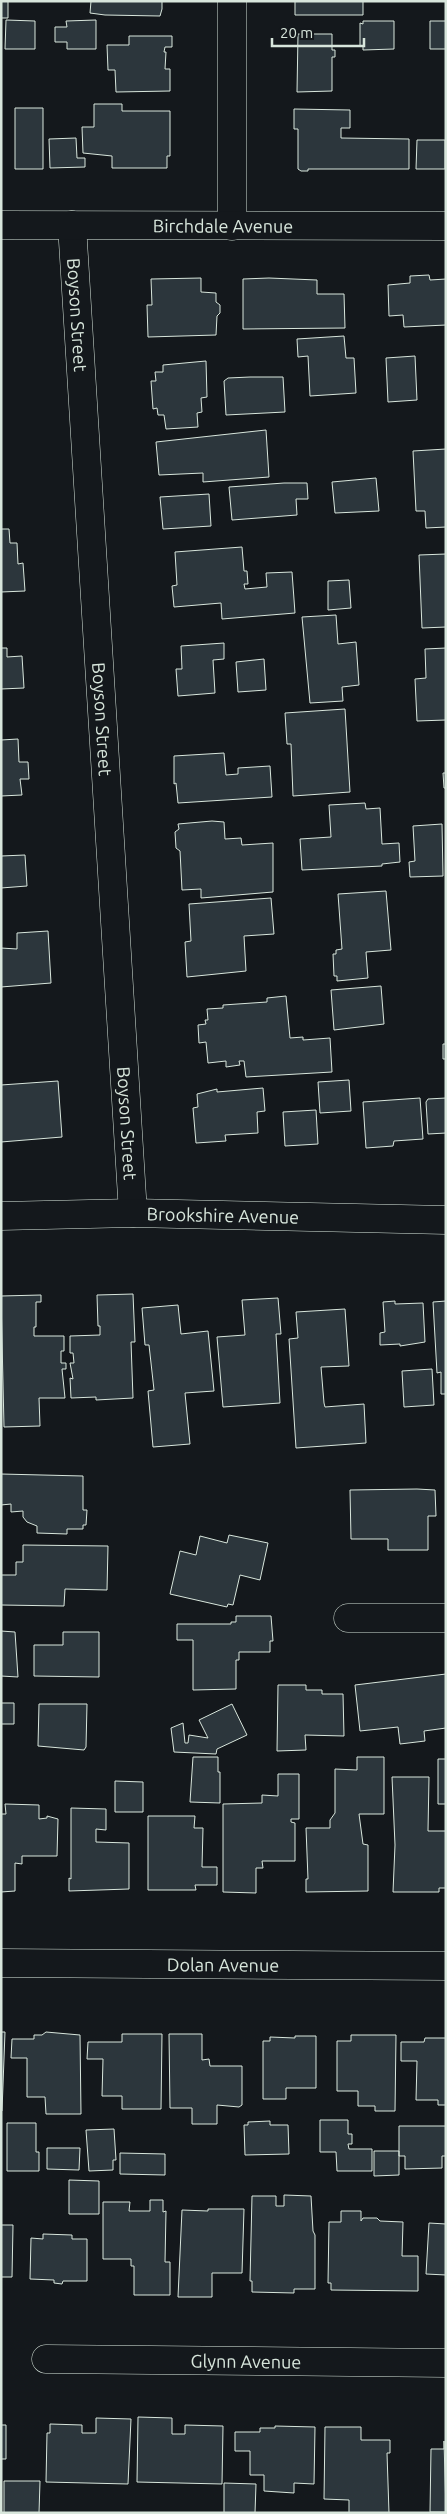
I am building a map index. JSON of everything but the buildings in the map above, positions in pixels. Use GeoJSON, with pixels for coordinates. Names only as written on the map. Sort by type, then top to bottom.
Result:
{"type":"FeatureCollection","features":[{"type":"Feature","properties":{"kind":"street"},"geometry":{"type":"LineString","coordinates":[[232,1],[232,226]]}},
{"type":"Feature","properties":{"kind":"street","name":"Birchdale Avenue"},"geometry":{"type":"LineString","coordinates":[[1,225],[446,226]]}},
{"type":"Feature","properties":{"kind":"street","name":"Boyson Street"},"geometry":{"type":"LineString","coordinates":[[72,225],[133,1213]]}},
{"type":"Feature","properties":{"kind":"street","name":"Brookshire Avenue"},"geometry":{"type":"LineString","coordinates":[[1,1216],[133,1213],[446,1220]]}},
{"type":"Feature","properties":{"kind":"street"},"geometry":{"type":"LineString","coordinates":[[348,1618],[446,1618]]}},
{"type":"Feature","properties":{"kind":"street","name":"Dolan Avenue"},"geometry":{"type":"LineString","coordinates":[[1,1963],[446,1966]]}},
{"type":"Feature","properties":{"kind":"street","name":"Glynn Avenue"},"geometry":{"type":"LineString","coordinates":[[46,2359],[446,2363]]}}]}
